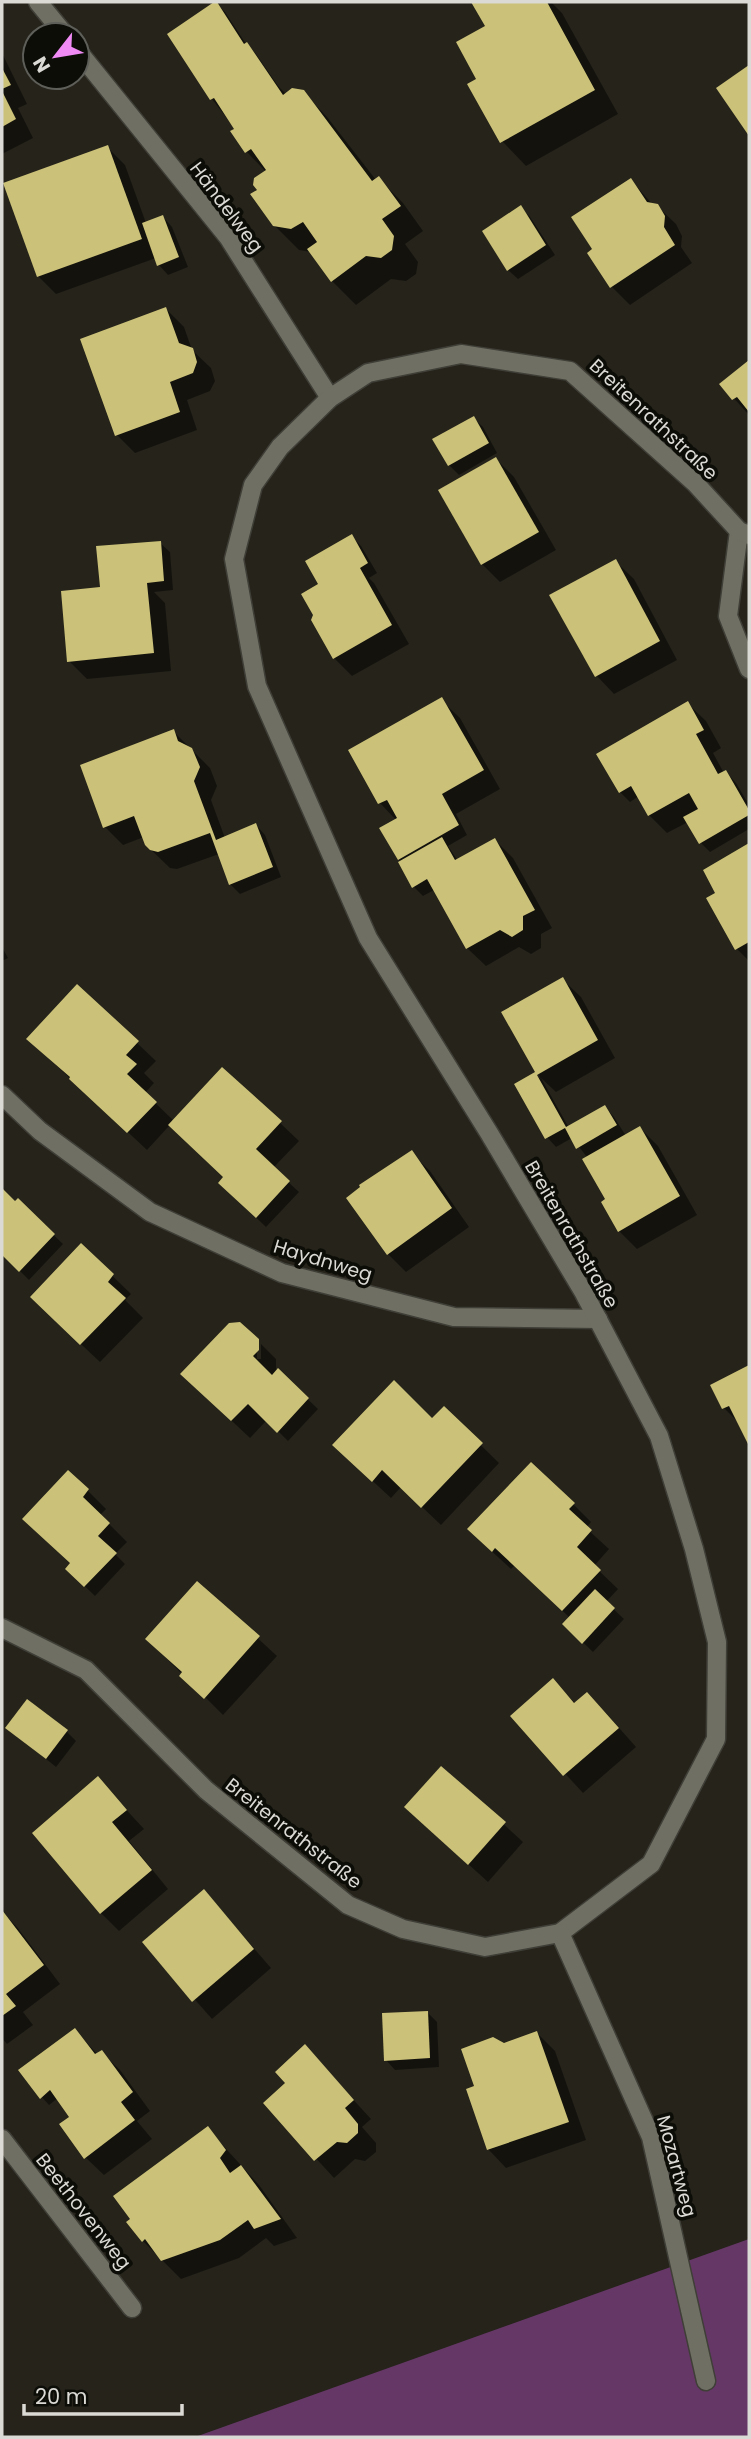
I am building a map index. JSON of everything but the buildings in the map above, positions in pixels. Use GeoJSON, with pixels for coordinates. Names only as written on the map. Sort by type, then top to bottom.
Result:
{"type":"FeatureCollection","features":[{"type":"Feature","properties":{"kind":"street"},"geometry":{"type":"LineString","coordinates":[[38,2],[54,21]]}},
{"type":"Feature","properties":{"kind":"street","name":"Händelweg"},"geometry":{"type":"LineString","coordinates":[[91,67],[228,237],[330,398]]}},
{"type":"Feature","properties":{"kind":"street","name":"Breitenrathstraße"},"geometry":{"type":"LineString","coordinates":[[2,1628],[86,1670],[206,1790],[348,1905],[403,1929],[485,1947],[560,1933],[650,1864],[716,1739],[717,1642],[694,1549],[659,1436],[598,1319],[489,1133],[368,938],[257,686],[234,559],[253,485],[280,447],[330,398],[368,373],[461,354],[570,370],[695,483],[744,533]]}},
{"type":"Feature","properties":{"kind":"street"},"geometry":{"type":"LineString","coordinates":[[744,533],[728,616],[749,669]]}},
{"type":"Feature","properties":{"kind":"street","name":"Haydnweg"},"geometry":{"type":"LineString","coordinates":[[2,1096],[40,1131],[150,1212],[282,1273],[454,1317],[598,1319]]}},
{"type":"Feature","properties":{"kind":"street","name":"Mozartweg"},"geometry":{"type":"LineString","coordinates":[[560,1933],[651,2137],[706,2381]]}},
{"type":"Feature","properties":{"kind":"street","name":"Beethovenweg"},"geometry":{"type":"LineString","coordinates":[[2,2139],[132,2308]]}},
{"type":"Feature","properties":{"kind":"shaded area"},"geometry":{"type":"Polygon","coordinates":[[[749,2239],[749,2437],[195,2437],[749,2239]]]}}]}
